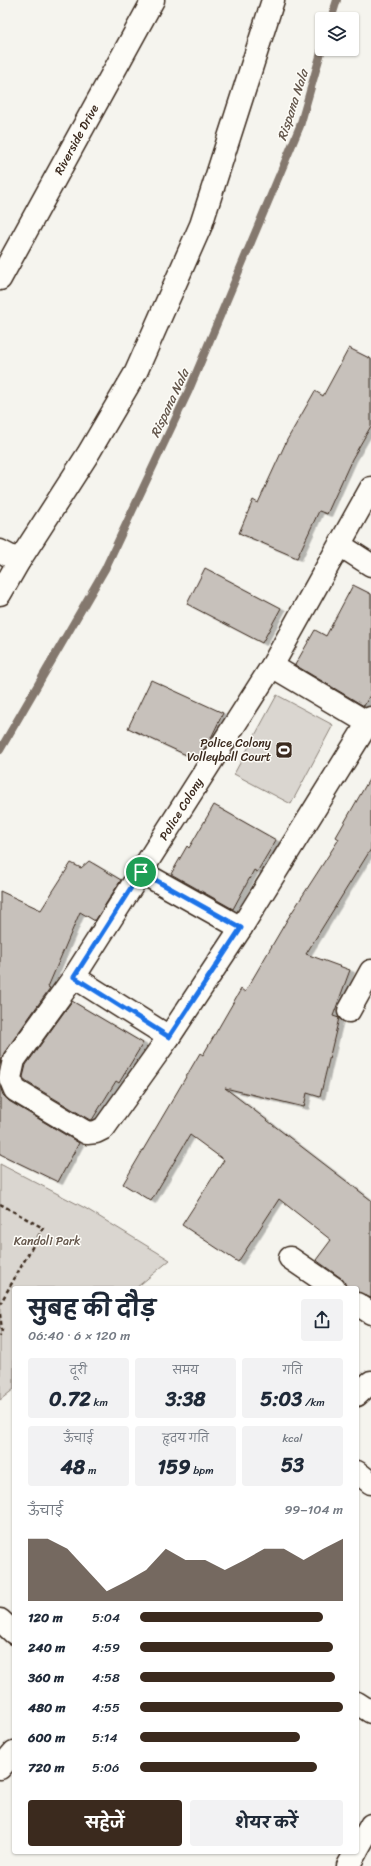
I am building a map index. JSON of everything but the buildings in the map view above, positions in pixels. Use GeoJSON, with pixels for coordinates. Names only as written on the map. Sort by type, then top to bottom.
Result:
{"type":"FeatureCollection","features":[{"type":"Feature","properties":{"kind":"street","name":"Riverside Drive"},"geometry":{"type":"LineString","coordinates":[[0,279],[153,0]]}},
{"type":"Feature","properties":{"kind":"street"},"geometry":{"type":"LineString","coordinates":[[0,594],[9,556],[88,454],[136,372],[201,225],[273,0]]}},
{"type":"Feature","properties":{"kind":"street","name":"Police Colony"},"geometry":{"type":"LineString","coordinates":[[169,1037],[109,1122],[104,1128],[96,1132],[87,1132],[15,1090],[10,1078],[14,1060],[74,977],[272,666],[371,488]]}},
{"type":"Feature","properties":{"kind":"street"},"geometry":{"type":"LineString","coordinates":[[340,545],[371,565]]}},
{"type":"Feature","properties":{"kind":"street"},"geometry":{"type":"LineString","coordinates":[[74,977],[169,1037],[241,928],[369,720],[272,666]]}},
{"type":"Feature","properties":{"kind":"street"},"geometry":{"type":"LineString","coordinates":[[141,872],[241,928]]}},
{"type":"Feature","properties":{"kind":"street"},"geometry":{"type":"LineString","coordinates":[[349,1011],[371,971]]}},
{"type":"Feature","properties":{"kind":"street"},"geometry":{"type":"LineString","coordinates":[[290,1258],[331,1286]]}},
{"type":"Feature","properties":{"kind":"street"},"geometry":{"type":"LineString","coordinates":[[359,1305],[371,1313]]}},
{"type":"Feature","properties":{"kind":"street"},"geometry":{"type":"LineString","coordinates":[[359,1393],[371,1382]]}},
{"type":"Feature","properties":{"kind":"street"},"geometry":{"type":"LineString","coordinates":[[359,1474],[371,1483]]}},
{"type":"Feature","properties":{"kind":"street"},"geometry":{"type":"LineString","coordinates":[[0,1620],[12,1631]]}},
{"type":"Feature","properties":{"kind":"street"},"geometry":{"type":"LineString","coordinates":[[359,1704],[371,1712]]}},
{"type":"Feature","properties":{"kind":"street"},"geometry":{"type":"LineString","coordinates":[[0,1768],[12,1754]]}},
{"type":"Feature","properties":{"kind":"street"},"geometry":{"type":"LineString","coordinates":[[359,1847],[371,1825]]}},
{"type":"Feature","properties":{"kind":"street"},"geometry":{"type":"LineString","coordinates":[[348,1866],[355,1854]]}},
{"type":"Feature","properties":{"kind":"path"},"geometry":{"type":"LineString","coordinates":[[0,1204],[43,1228],[0,1304]]}},
{"type":"Feature","properties":{"kind":"path"},"geometry":{"type":"LineString","coordinates":[[0,1314],[2,1330],[0,1336]]}},
{"type":"Feature","properties":{"kind":"green space","name":"Police Colony Volleyball Court"},"geometry":{"type":"Polygon","coordinates":[[[277,695],[333,725],[291,804],[234,774],[277,695]]]}},
{"type":"Feature","properties":{"kind":"green space","name":"Kandoli Park"},"geometry":{"type":"Polygon","coordinates":[[[0,1164],[85,1208],[170,1260],[138,1286],[12,1286],[12,1391],[0,1400],[0,1164]]]}},
{"type":"Feature","properties":{"kind":"waterway","name":"Rispana Nala"},"geometry":{"type":"LineString","coordinates":[[333,12],[337,0]]}},
{"type":"Feature","properties":{"kind":"waterway","name":"Rispana Nala"},"geometry":{"type":"LineString","coordinates":[[0,750],[105,569],[189,390],[300,126],[320,56]]}},
{"type":"Feature","properties":{"kind":"place","name":"Police Colony Volleyball Court"},"geometry":{"type":"Point","coordinates":[284,750]}},
{"type":"Feature","properties":{"kind":"route"},"geometry":{"type":"LineString","coordinates":[[141,872],[241,928],[169,1037],[74,977],[141,872]]}}]}
